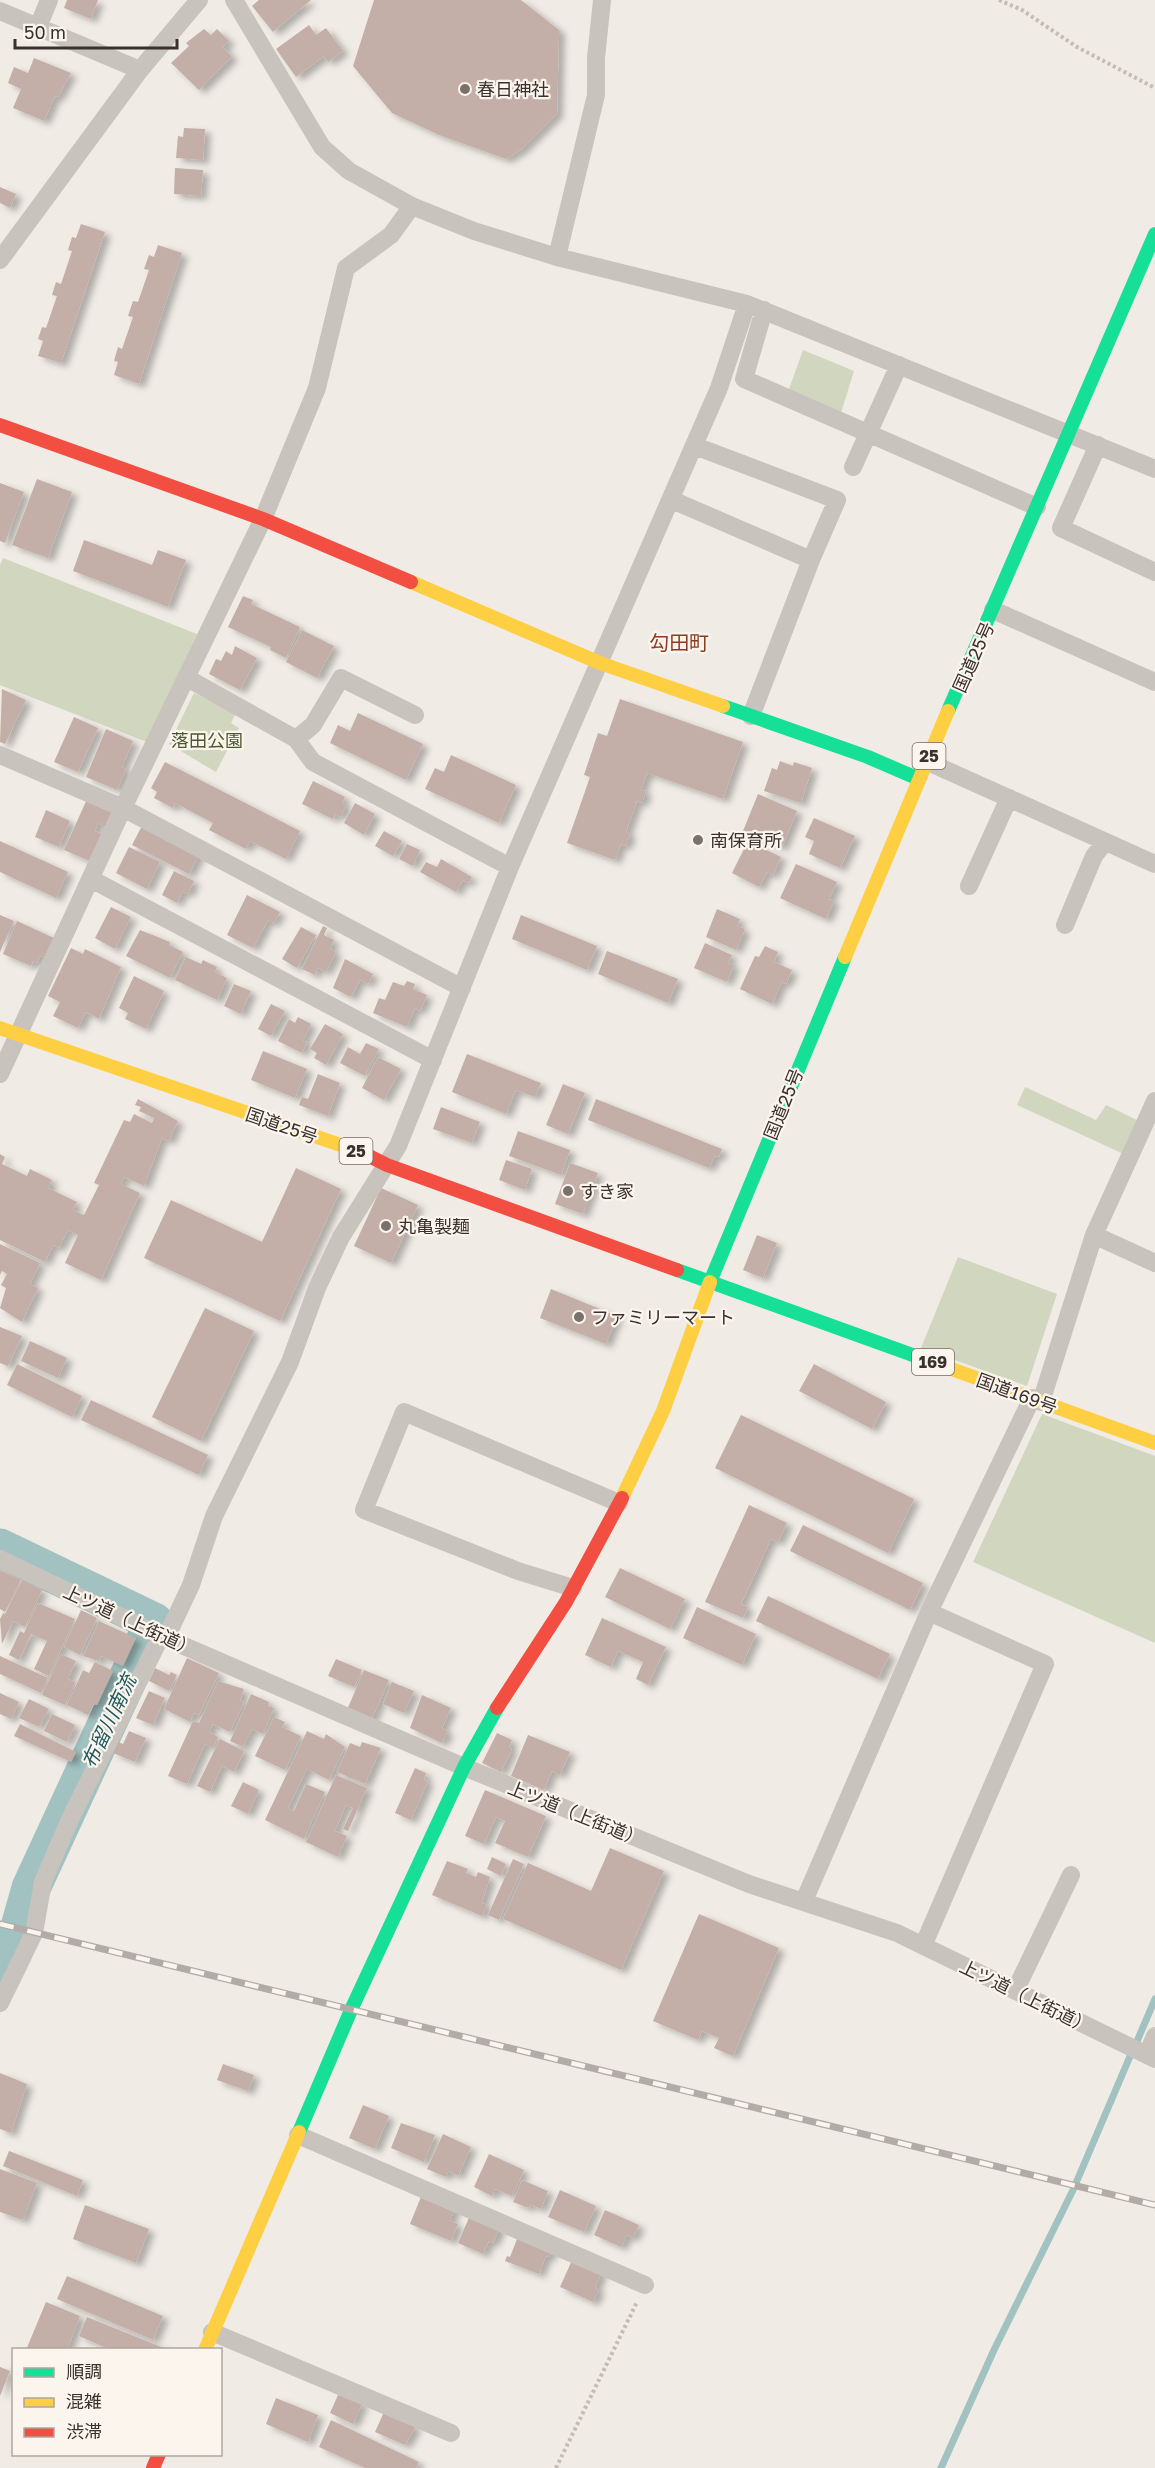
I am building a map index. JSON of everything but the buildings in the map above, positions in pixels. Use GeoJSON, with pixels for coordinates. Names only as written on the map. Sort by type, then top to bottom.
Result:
{"type":"FeatureCollection","features":[{"type":"Feature","properties":{"kind":"main road","name":"国道25号"},"geometry":{"type":"LineString","coordinates":[[0,1028],[366,1155],[387,1165],[710,1282],[926,761],[1155,234]]}},
{"type":"Feature","properties":{"kind":"main road"},"geometry":{"type":"LineString","coordinates":[[0,426],[263,519],[600,663],[868,757],[919,779]]}},
{"type":"Feature","properties":{"kind":"main road"},"geometry":{"type":"LineString","coordinates":[[205,2348],[351,2010],[464,1767],[496,1710],[573,1588],[619,1503],[663,1411],[710,1282]]}},
{"type":"Feature","properties":{"kind":"main road","name":"国道169号"},"geometry":{"type":"LineString","coordinates":[[710,1282],[1155,1443]]}},
{"type":"Feature","properties":{"kind":"street"},"geometry":{"type":"LineString","coordinates":[[38,27],[49,0]]}},
{"type":"Feature","properties":{"kind":"street"},"geometry":{"type":"LineString","coordinates":[[3,249],[140,70],[199,0]]}},
{"type":"Feature","properties":{"kind":"street"},"geometry":{"type":"LineString","coordinates":[[234,0],[322,147],[349,171],[412,206],[474,231],[557,257],[764,310],[1155,469]]}},
{"type":"Feature","properties":{"kind":"street"},"geometry":{"type":"LineString","coordinates":[[557,257],[596,95],[596,58],[602,0]]}},
{"type":"Feature","properties":{"kind":"street"},"geometry":{"type":"LineString","coordinates":[[0,11],[140,70]]}},
{"type":"Feature","properties":{"kind":"street"},"geometry":{"type":"LineString","coordinates":[[0,1074],[123,808],[263,519],[317,388],[346,268],[391,235],[412,206]]}},
{"type":"Feature","properties":{"kind":"street"},"geometry":{"type":"LineString","coordinates":[[0,2003],[34,1933],[43,1882],[71,1817],[191,1586],[214,1516],[290,1362],[317,1288],[341,1237],[398,1146],[510,867],[695,446],[719,388],[747,304]]}},
{"type":"Feature","properties":{"kind":"street"},"geometry":{"type":"LineString","coordinates":[[764,310],[744,379],[1037,507]]}},
{"type":"Feature","properties":{"kind":"street"},"geometry":{"type":"LineString","coordinates":[[854,467],[899,365]]}},
{"type":"Feature","properties":{"kind":"street"},"geometry":{"type":"LineString","coordinates":[[1098,445],[1061,528],[1155,572]]}},
{"type":"Feature","properties":{"kind":"street"},"geometry":{"type":"LineString","coordinates":[[695,446],[837,500],[750,716]]}},
{"type":"Feature","properties":{"kind":"street"},"geometry":{"type":"LineString","coordinates":[[672,500],[811,560]]}},
{"type":"Feature","properties":{"kind":"street"},"geometry":{"type":"LineString","coordinates":[[993,610],[1155,682]]}},
{"type":"Feature","properties":{"kind":"street"},"geometry":{"type":"LineString","coordinates":[[187,678],[296,739],[313,762],[510,867]]}},
{"type":"Feature","properties":{"kind":"street"},"geometry":{"type":"LineString","coordinates":[[296,739],[313,725],[340,678],[415,716]]}},
{"type":"Feature","properties":{"kind":"street"},"geometry":{"type":"LineString","coordinates":[[0,755],[123,808],[462,988]]}},
{"type":"Feature","properties":{"kind":"street"},"geometry":{"type":"LineString","coordinates":[[926,761],[1155,864]]}},
{"type":"Feature","properties":{"kind":"street"},"geometry":{"type":"LineString","coordinates":[[969,886],[1009,798]]}},
{"type":"Feature","properties":{"kind":"street"},"geometry":{"type":"LineString","coordinates":[[1065,925],[1094,856],[1105,842]]}},
{"type":"Feature","properties":{"kind":"street"},"geometry":{"type":"LineString","coordinates":[[91,879],[433,1060]]}},
{"type":"Feature","properties":{"kind":"street"},"geometry":{"type":"LineString","coordinates":[[804,1901],[929,1612],[1036,1400],[1094,1235],[1155,1101]]}},
{"type":"Feature","properties":{"kind":"street"},"geometry":{"type":"LineString","coordinates":[[1094,1235],[1155,1263]]}},
{"type":"Feature","properties":{"kind":"street"},"geometry":{"type":"LineString","coordinates":[[573,1588],[518,1571],[364,1510],[404,1412],[619,1503]]}},
{"type":"Feature","properties":{"kind":"street","name":"上ツ道（上街道）"},"geometry":{"type":"LineString","coordinates":[[0,1559],[164,1637],[464,1767],[749,1884],[897,1933],[1151,2057]]}},
{"type":"Feature","properties":{"kind":"street"},"geometry":{"type":"LineString","coordinates":[[924,1946],[1045,1664],[929,1612]]}},
{"type":"Feature","properties":{"kind":"street"},"geometry":{"type":"LineString","coordinates":[[1015,1991],[1071,1875]]}},
{"type":"Feature","properties":{"kind":"street"},"geometry":{"type":"LineString","coordinates":[[1151,2057],[1155,2036]]}},
{"type":"Feature","properties":{"kind":"street"},"geometry":{"type":"LineString","coordinates":[[298,2135],[645,2285]]}},
{"type":"Feature","properties":{"kind":"street"},"geometry":{"type":"LineString","coordinates":[[212,2332],[451,2433]]}},
{"type":"Feature","properties":{"kind":"path"},"geometry":{"type":"LineString","coordinates":[[999,0],[1022,10],[1077,47],[1155,88]]}},
{"type":"Feature","properties":{"kind":"path"},"geometry":{"type":"LineString","coordinates":[[556,2468],[645,2285]]}},
{"type":"Feature","properties":{"kind":"green space"},"geometry":{"type":"Polygon","coordinates":[[[803,350],[854,371],[840,416],[788,392],[803,350]]]}},
{"type":"Feature","properties":{"kind":"green space"},"geometry":{"type":"Polygon","coordinates":[[[3,558],[197,634],[147,742],[0,685],[0,565],[3,558]]]}},
{"type":"Feature","properties":{"kind":"green space","name":"落田公園"},"geometry":{"type":"Polygon","coordinates":[[[194,693],[236,713],[231,723],[239,728],[216,772],[169,744],[194,693]]]}},
{"type":"Feature","properties":{"kind":"green space"},"geometry":{"type":"Polygon","coordinates":[[[1025,1087],[1096,1120],[1106,1105],[1143,1123],[1128,1156],[1017,1105],[1025,1087]]]}},
{"type":"Feature","properties":{"kind":"green space"},"geometry":{"type":"Polygon","coordinates":[[[958,1257],[1057,1294],[1027,1386],[921,1348],[958,1257]]]}},
{"type":"Feature","properties":{"kind":"green space"},"geometry":{"type":"Polygon","coordinates":[[[1042,1414],[1155,1456],[1155,1643],[973,1562],[1042,1414]]]}},
{"type":"Feature","properties":{"kind":"waterway","name":"布留川南流"},"geometry":{"type":"LineString","coordinates":[[0,1548],[154,1622],[31,1888],[13,1952],[0,1978]]}},
{"type":"Feature","properties":{"kind":"waterway"},"geometry":{"type":"LineString","coordinates":[[1135,2046],[1155,1999]]}},
{"type":"Feature","properties":{"kind":"waterway"},"geometry":{"type":"LineString","coordinates":[[1076,2183],[1131,2054]]}},
{"type":"Feature","properties":{"kind":"waterway"},"geometry":{"type":"LineString","coordinates":[[941,2468],[994,2350],[1074,2188]]}},
{"type":"Feature","properties":{"kind":"railway"},"geometry":{"type":"LineString","coordinates":[[0,1924],[1155,2205]]}},
{"type":"Feature","properties":{"kind":"traffic: fast"},"geometry":{"type":"LineString","coordinates":[[948,711],[1155,234]]}},
{"type":"Feature","properties":{"kind":"traffic: fast"},"geometry":{"type":"LineString","coordinates":[[723,706],[868,757],[919,779]]}},
{"type":"Feature","properties":{"kind":"traffic: fast"},"geometry":{"type":"LineString","coordinates":[[710,1282],[845,957]]}},
{"type":"Feature","properties":{"kind":"traffic: fast"},"geometry":{"type":"LineString","coordinates":[[677,1270],[946,1367]]}},
{"type":"Feature","properties":{"kind":"traffic: fast"},"geometry":{"type":"LineString","coordinates":[[299,2132],[351,2010],[464,1767],[497,1708]]}},
{"type":"Feature","properties":{"kind":"traffic: slow"},"geometry":{"type":"LineString","coordinates":[[411,582],[600,663],[723,706]]}},
{"type":"Feature","properties":{"kind":"traffic: slow"},"geometry":{"type":"LineString","coordinates":[[845,957],[948,711]]}},
{"type":"Feature","properties":{"kind":"traffic: slow"},"geometry":{"type":"LineString","coordinates":[[0,1028],[361,1152]]}},
{"type":"Feature","properties":{"kind":"traffic: slow"},"geometry":{"type":"LineString","coordinates":[[622,1498],[663,1411],[710,1282]]}},
{"type":"Feature","properties":{"kind":"traffic: slow"},"geometry":{"type":"LineString","coordinates":[[946,1367],[1155,1443]]}},
{"type":"Feature","properties":{"kind":"traffic: slow"},"geometry":{"type":"LineString","coordinates":[[206,2348],[299,2132]]}},
{"type":"Feature","properties":{"kind":"traffic: jam"},"geometry":{"type":"LineString","coordinates":[[0,425],[263,519],[411,582]]}},
{"type":"Feature","properties":{"kind":"traffic: jam"},"geometry":{"type":"LineString","coordinates":[[361,1152],[387,1165],[677,1270]]}},
{"type":"Feature","properties":{"kind":"traffic: jam"},"geometry":{"type":"LineString","coordinates":[[497,1708],[566,1602],[622,1498]]}},
{"type":"Feature","properties":{"kind":"traffic: jam"},"geometry":{"type":"LineString","coordinates":[[153,2468],[158,2456]]}},
{"type":"Feature","properties":{"kind":"place","name":"春日神社"},"geometry":{"type":"Point","coordinates":[465,89]}},
{"type":"Feature","properties":{"kind":"place","name":"南保育所"},"geometry":{"type":"Point","coordinates":[698,840]}},
{"type":"Feature","properties":{"kind":"place","name":"すき家"},"geometry":{"type":"Point","coordinates":[568,1191]}},
{"type":"Feature","properties":{"kind":"place","name":"丸亀製麺"},"geometry":{"type":"Point","coordinates":[386,1226]}},
{"type":"Feature","properties":{"kind":"place","name":"ファミリーマート"},"geometry":{"type":"Point","coordinates":[579,1317]}},
{"type":"Feature","properties":{"kind":"district","name":"勾田町"},"geometry":{"type":"Point","coordinates":[679,642]}}]}
